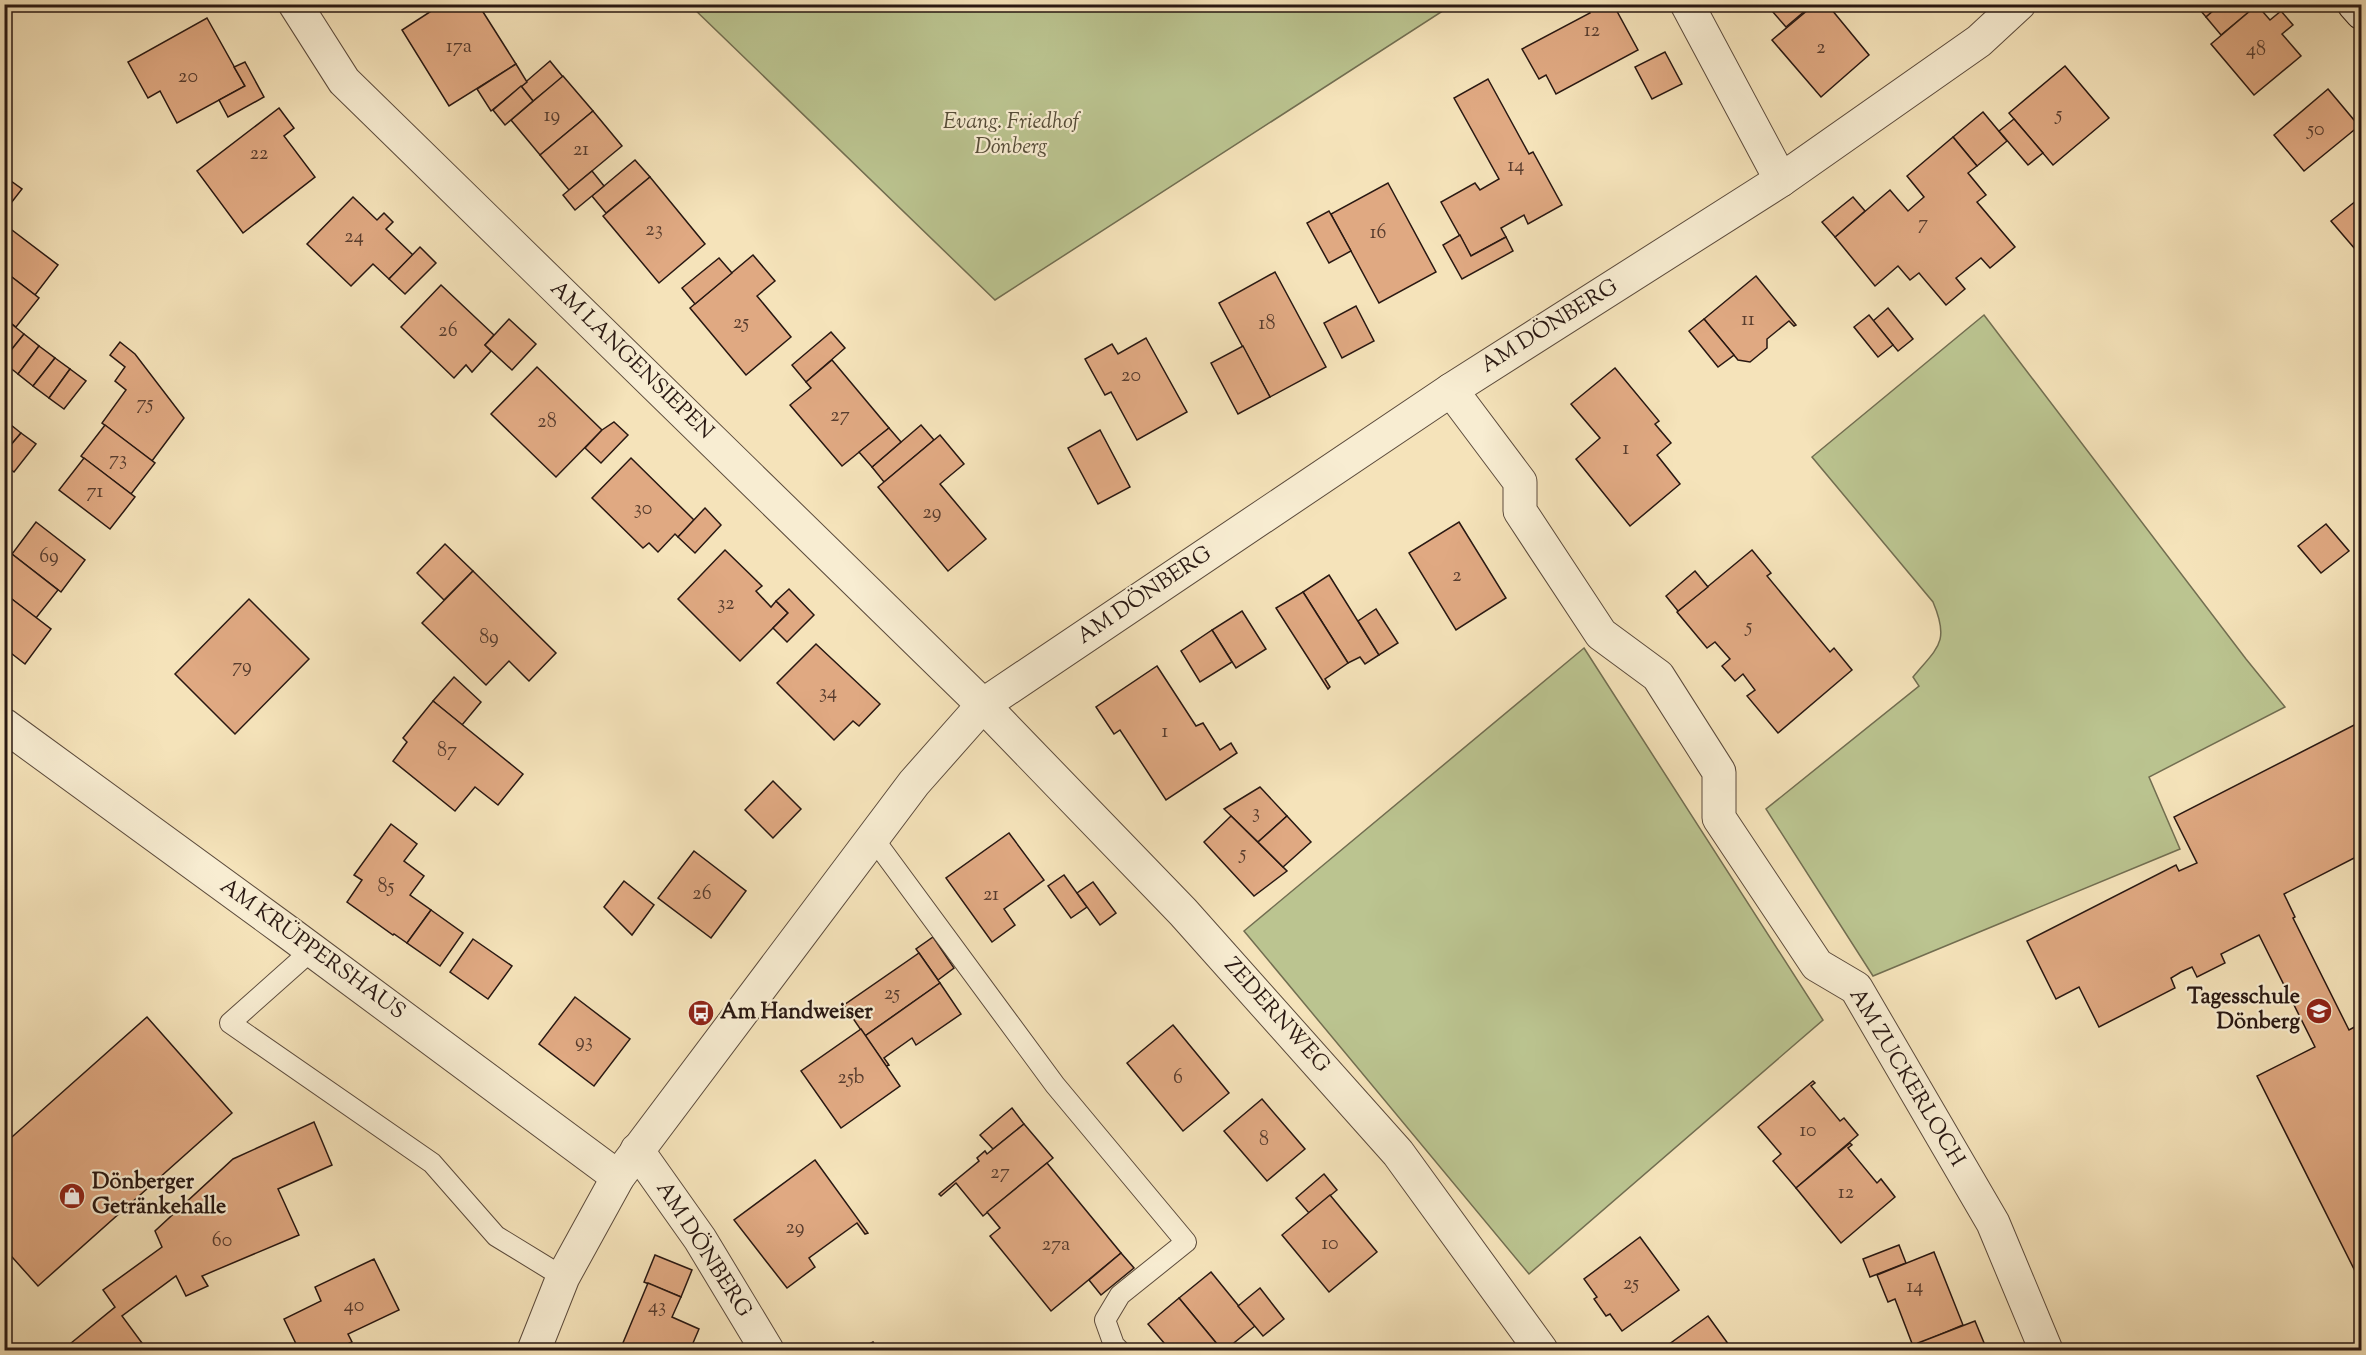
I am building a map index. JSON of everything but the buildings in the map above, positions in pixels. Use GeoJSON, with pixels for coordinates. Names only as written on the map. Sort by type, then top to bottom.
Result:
{"type":"FeatureCollection","features":[{"type":"Feature","properties":{"kind":"street","name":"AM LANGENSIEPEN"},"geometry":{"type":"LineString","coordinates":[[295,4],[344,81],[983,705]]}},
{"type":"Feature","properties":{"kind":"street"},"geometry":{"type":"LineString","coordinates":[[1687,4],[1781,180]]}},
{"type":"Feature","properties":{"kind":"street","name":"AM DÖNBERG"},"geometry":{"type":"LineString","coordinates":[[534,1350],[563,1277],[618,1178],[637,1150],[914,783],[983,705],[1451,390],[1781,180],[1979,41],[2019,4]]}},
{"type":"Feature","properties":{"kind":"street"},"geometry":{"type":"LineString","coordinates":[[2354,4],[2361,13]]}},
{"type":"Feature","properties":{"kind":"street","name":"AM ZUCKERLOCH"},"geometry":{"type":"LineString","coordinates":[[1451,390],[1520,482],[1520,511],[1601,634],[1658,676],[1719,772],[1719,818],[1817,965],[1856,988],[1993,1223],[2046,1350]]}},
{"type":"Feature","properties":{"kind":"street","name":"ZEDERNWEG"},"geometry":{"type":"LineString","coordinates":[[983,705],[1183,912],[1398,1153],[1534,1348]]}},
{"type":"Feature","properties":{"kind":"street","name":"AM KRÜPPERSHAUS"},"geometry":{"type":"LineString","coordinates":[[4,725],[312,950],[618,1178]]}},
{"type":"Feature","properties":{"kind":"street","name":"AM DÖNBERG"},"geometry":{"type":"LineString","coordinates":[[637,1150],[700,1239],[767,1350]]}},
{"type":"Feature","properties":{"kind":"lane"},"geometry":{"type":"LineString","coordinates":[[873,838],[1055,1085],[1186,1242],[1120,1295],[1105,1320],[1114,1345],[1119,1350]]}},
{"type":"Feature","properties":{"kind":"lane"},"geometry":{"type":"LineString","coordinates":[[312,950],[230,1023],[432,1163],[496,1236],[563,1277]]}},
{"type":"Feature","properties":{"kind":"green space","name":"Evang. Friedhof Dönberg"},"geometry":{"type":"Polygon","coordinates":[[[690,5],[1452,5],[995,300],[690,5]]]}},
{"type":"Feature","properties":{"kind":"green space"},"geometry":{"type":"Polygon","coordinates":[[[1984,315],[2285,707],[2149,777],[2180,849],[1873,976],[1766,809],[1919,686],[1913,677],[1935,651],[1941,635],[1941,626],[1933,602],[1812,457],[1984,315]]]}},
{"type":"Feature","properties":{"kind":"green space"},"geometry":{"type":"Polygon","coordinates":[[[1584,648],[1823,1020],[1529,1274],[1244,931],[1584,648]]]}},
{"type":"Feature","properties":{"kind":"place","name":"Tagesschule Dönberg"},"geometry":{"type":"Point","coordinates":[2319,1011]}},
{"type":"Feature","properties":{"kind":"place","name":"Am Handweiser"},"geometry":{"type":"Point","coordinates":[701,1013]}},
{"type":"Feature","properties":{"kind":"place","name":"Dönberger Getränkehalle"},"geometry":{"type":"Point","coordinates":[72,1196]}}]}
